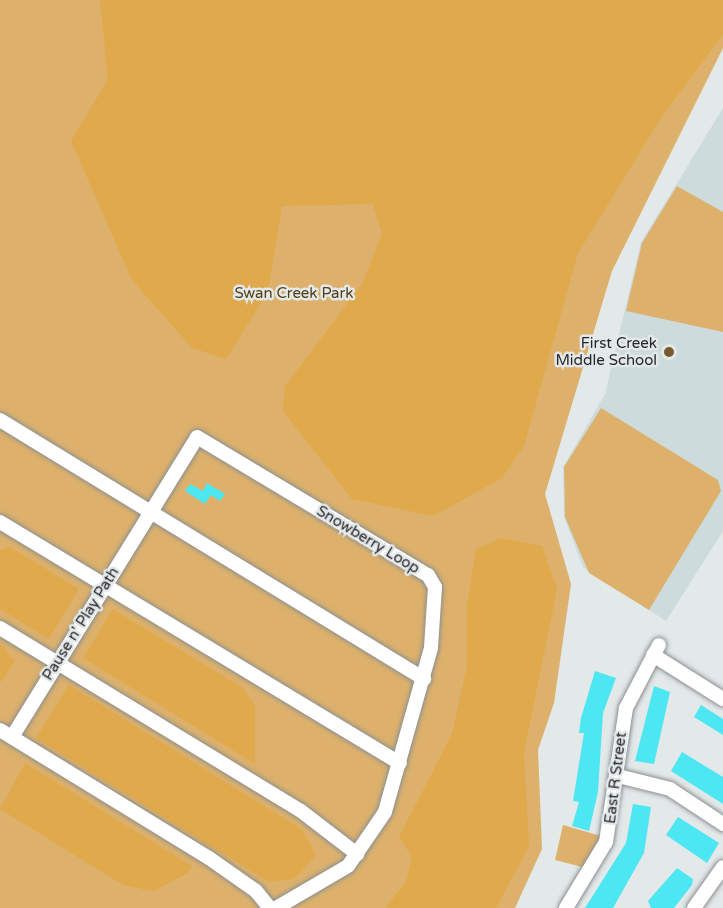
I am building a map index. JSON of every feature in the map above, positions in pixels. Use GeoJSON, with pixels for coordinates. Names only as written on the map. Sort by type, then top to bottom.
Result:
{"type":"FeatureCollection","features":[{"type":"Feature","properties":{"kind":"street"},"geometry":{"type":"LineString","coordinates":[[0,420],[424,679]]}},
{"type":"Feature","properties":{"kind":"street","name":"Snowberry Loop"},"geometry":{"type":"LineString","coordinates":[[150,512],[197,436],[434,580],[435,603],[424,679],[385,812],[357,854],[331,879],[276,908]]}},
{"type":"Feature","properties":{"kind":"street","name":"Pause n' Play Path"},"geometry":{"type":"LineString","coordinates":[[6,733],[57,663],[150,512]]}},
{"type":"Feature","properties":{"kind":"street"},"geometry":{"type":"LineString","coordinates":[[0,522],[400,764]]}},
{"type":"Feature","properties":{"kind":"street"},"geometry":{"type":"LineString","coordinates":[[0,628],[301,811],[357,854]]}},
{"type":"Feature","properties":{"kind":"street","name":"East R Street"},"geometry":{"type":"LineString","coordinates":[[566,908],[606,842],[618,776],[626,708],[656,650],[723,699]]}},
{"type":"Feature","properties":{"kind":"street"},"geometry":{"type":"LineString","coordinates":[[6,733],[209,858],[256,891],[270,908]]}},
{"type":"Feature","properties":{"kind":"street"},"geometry":{"type":"LineString","coordinates":[[618,776],[670,789],[723,824]]}},
{"type":"Feature","properties":{"kind":"street"},"geometry":{"type":"LineString","coordinates":[[694,908],[721,874]]}},
{"type":"Feature","properties":{"kind":"shaded area"},"geometry":{"type":"Polygon","coordinates":[[[100,0],[723,0],[723,34],[661,118],[578,253],[524,446],[502,478],[433,516],[352,499],[283,411],[285,386],[362,284],[382,234],[373,204],[282,206],[268,292],[226,359],[192,348],[132,280],[71,141],[108,79],[100,0]]]}},
{"type":"Feature","properties":{"kind":"shaded area","name":"First Creek Middle School"},"geometry":{"type":"Polygon","coordinates":[[[723,108],[723,531],[666,621],[583,567],[564,517],[563,467],[605,394],[641,242],[723,108]]]}},
{"type":"Feature","properties":{"kind":"shaded area"},"geometry":{"type":"Polygon","coordinates":[[[501,538],[542,546],[557,589],[524,753],[529,846],[496,908],[385,908],[406,882],[412,857],[399,837],[452,734],[467,666],[467,605],[476,549],[501,538]]]}},
{"type":"Feature","properties":{"kind":"shaded area"},"geometry":{"type":"Polygon","coordinates":[[[10,547],[79,589],[49,639],[0,609],[0,550],[10,547]]]}},
{"type":"Feature","properties":{"kind":"shaded area"},"geometry":{"type":"Polygon","coordinates":[[[113,609],[243,688],[255,706],[255,764],[83,658],[113,609]]]}},
{"type":"Feature","properties":{"kind":"shaded area"},"geometry":{"type":"Polygon","coordinates":[[[0,644],[15,661],[1,682],[0,682],[0,644]]]}},
{"type":"Feature","properties":{"kind":"shaded area"},"geometry":{"type":"Polygon","coordinates":[[[69,685],[303,830],[316,856],[294,879],[269,882],[36,738],[69,685]]]}},
{"type":"Feature","properties":{"kind":"shaded area"},"geometry":{"type":"Polygon","coordinates":[[[25,763],[192,866],[188,873],[153,891],[123,885],[0,809],[25,763]]]}},
{"type":"Feature","properties":{"kind":"green space","name":"Swan Creek Park"},"geometry":{"type":"Polygon","coordinates":[[[0,0],[723,0],[723,48],[612,271],[545,494],[571,584],[554,703],[538,750],[542,849],[515,908],[0,908],[0,0]]]}},
{"type":"Feature","properties":{"kind":"green space"},"geometry":{"type":"Polygon","coordinates":[[[677,186],[723,212],[723,332],[626,311],[642,243],[677,186]]]}},
{"type":"Feature","properties":{"kind":"green space"},"geometry":{"type":"Polygon","coordinates":[[[601,408],[718,480],[721,491],[649,610],[589,573],[565,517],[564,467],[601,408]]]}},
{"type":"Feature","properties":{"kind":"green space"},"geometry":{"type":"Polygon","coordinates":[[[563,825],[601,836],[586,868],[555,860],[563,825]]]}},
{"type":"Feature","properties":{"kind":"building"},"geometry":{"type":"Polygon","coordinates":[[[207,483],[225,494],[220,501],[211,495],[205,504],[185,491],[190,484],[203,491],[207,483]]]}},
{"type":"Feature","properties":{"kind":"building"},"geometry":{"type":"Polygon","coordinates":[[[595,671],[616,678],[603,713],[598,792],[589,831],[572,826],[579,802],[573,801],[584,733],[579,733],[581,718],[595,671]]]}},
{"type":"Feature","properties":{"kind":"building"},"geometry":{"type":"Polygon","coordinates":[[[654,686],[670,692],[654,764],[635,761],[654,686]]]}},
{"type":"Feature","properties":{"kind":"building"},"geometry":{"type":"Polygon","coordinates":[[[701,705],[723,719],[723,735],[694,717],[701,705]]]}},
{"type":"Feature","properties":{"kind":"building"},"geometry":{"type":"Polygon","coordinates":[[[682,752],[723,777],[723,804],[671,771],[682,752]]]}},
{"type":"Feature","properties":{"kind":"building"},"geometry":{"type":"Polygon","coordinates":[[[633,804],[651,807],[644,853],[613,908],[585,908],[626,843],[633,804]]]}},
{"type":"Feature","properties":{"kind":"building"},"geometry":{"type":"Polygon","coordinates":[[[678,817],[719,843],[707,863],[666,835],[678,817]]]}},
{"type":"Feature","properties":{"kind":"building"},"geometry":{"type":"Polygon","coordinates":[[[677,868],[693,879],[692,885],[674,908],[651,908],[648,901],[677,868]]]}},
{"type":"Feature","properties":{"kind":"place","name":"First Creek Middle School"},"geometry":{"type":"Point","coordinates":[669,352]}}]}
